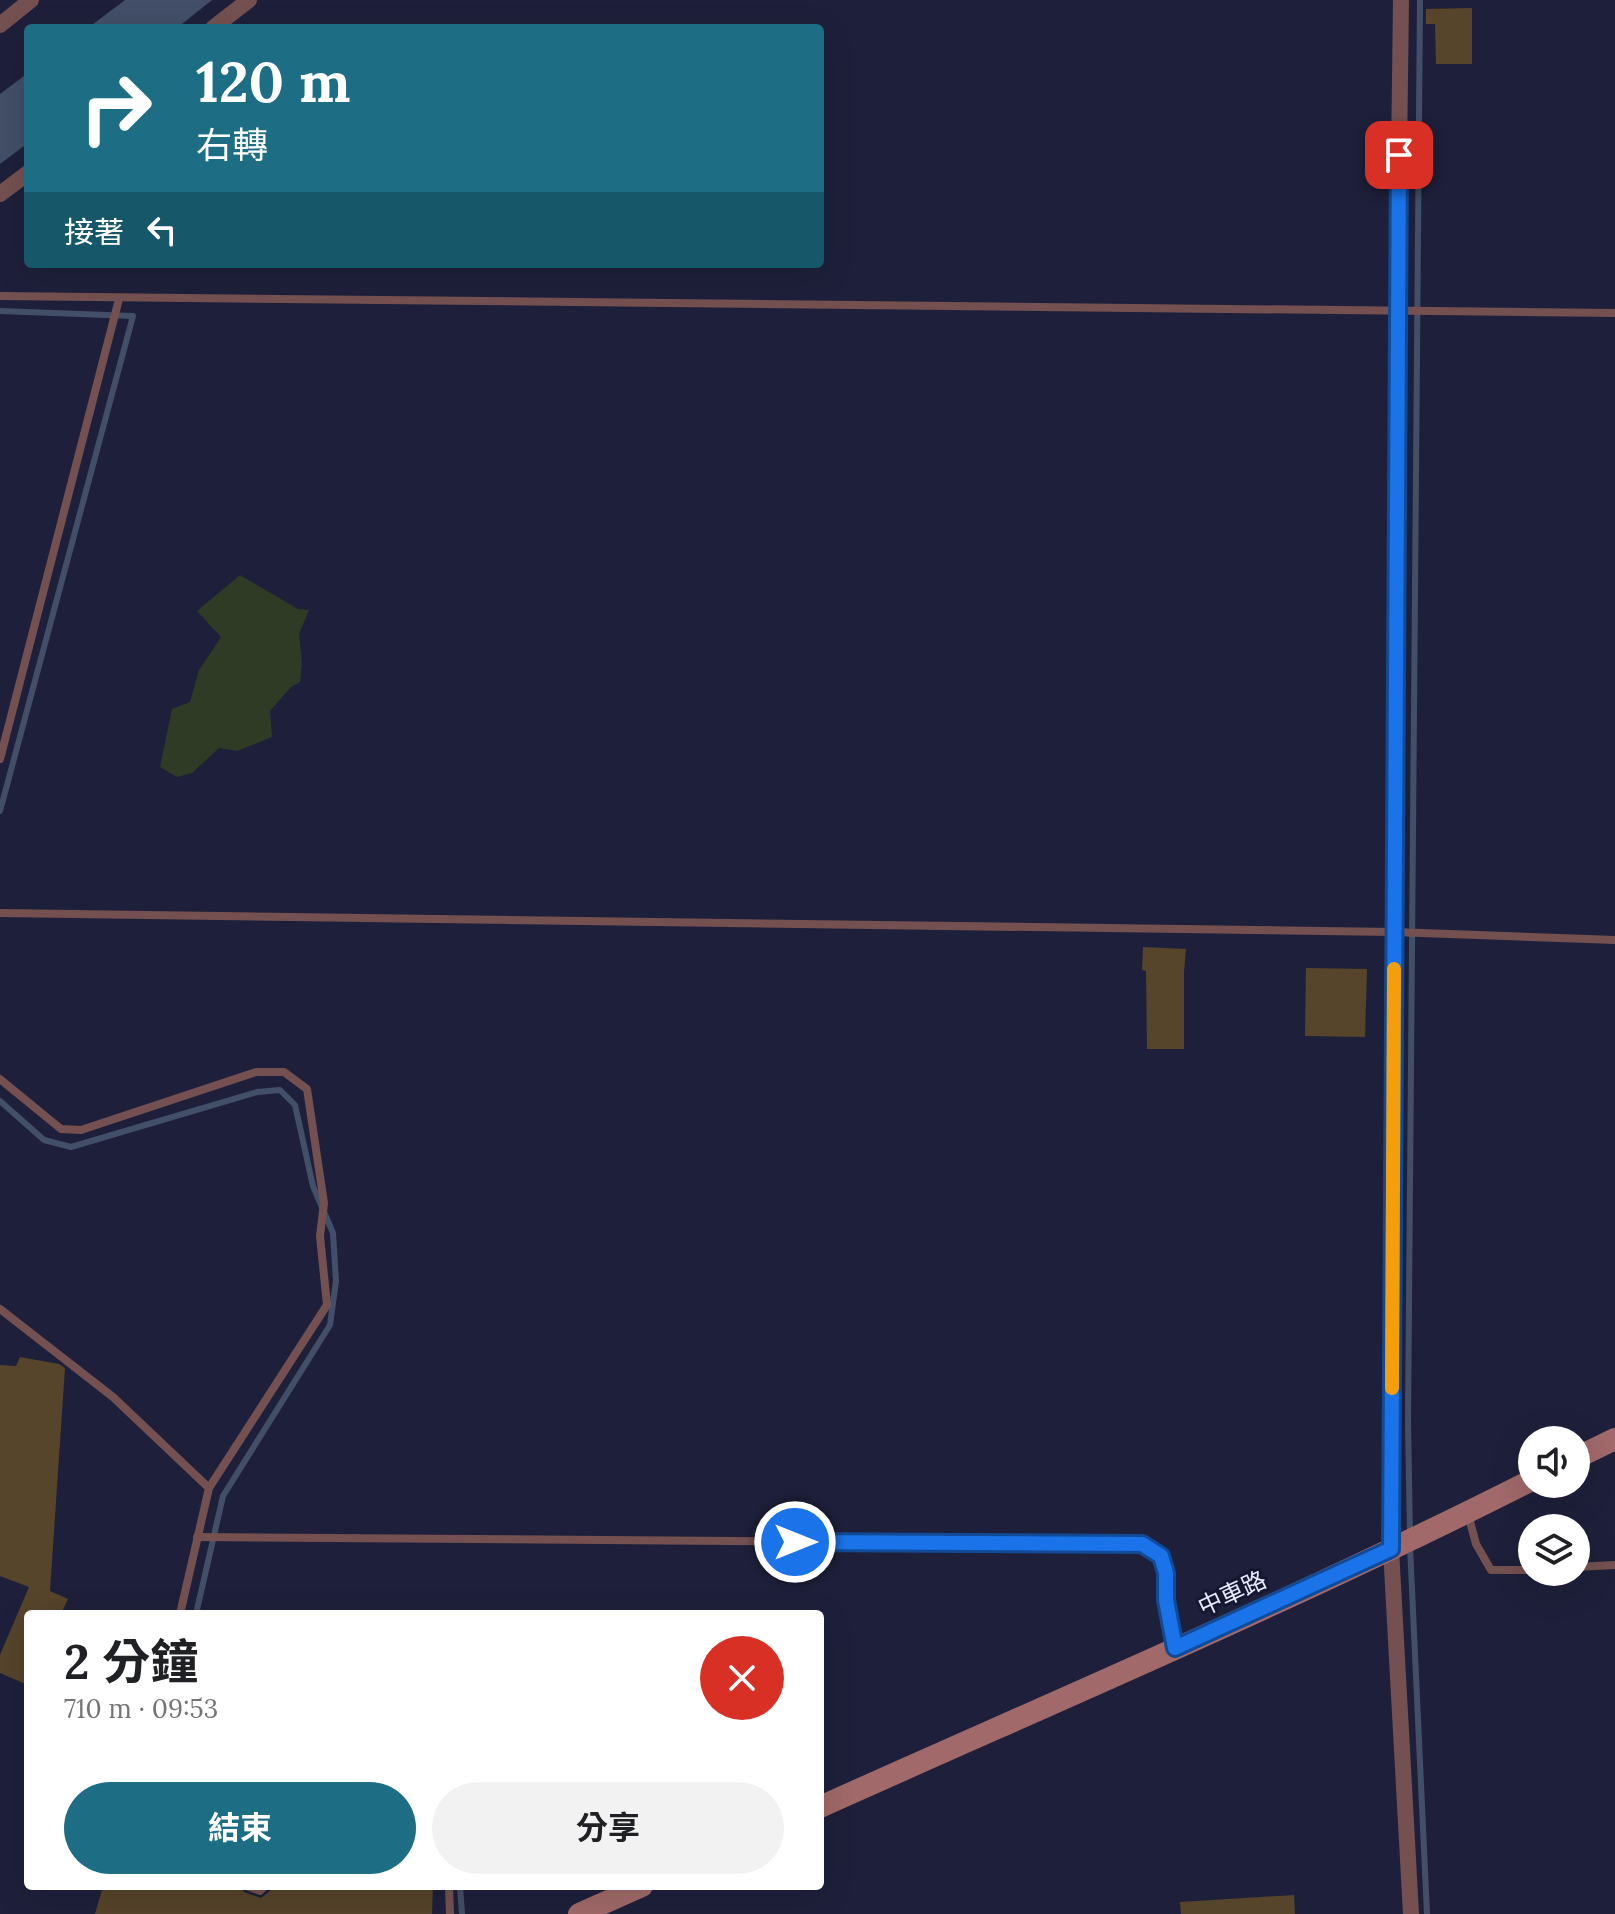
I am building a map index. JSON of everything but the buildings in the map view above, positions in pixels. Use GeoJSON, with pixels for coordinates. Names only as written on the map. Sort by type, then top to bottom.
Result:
{"type":"FeatureCollection","features":[{"type":"Feature","properties":{"kind":"street"},"geometry":{"type":"LineString","coordinates":[[0,25],[31,0]]}},
{"type":"Feature","properties":{"kind":"street"},"geometry":{"type":"LineString","coordinates":[[218,24],[249,0]]}},
{"type":"Feature","properties":{"kind":"street"},"geometry":{"type":"LineString","coordinates":[[1401,0],[1391,1549],[1411,1914]]}},
{"type":"Feature","properties":{"kind":"street"},"geometry":{"type":"LineString","coordinates":[[0,194],[24,176]]}},
{"type":"Feature","properties":{"kind":"street"},"geometry":{"type":"LineString","coordinates":[[1590,1451],[1615,1439]]}},
{"type":"Feature","properties":{"kind":"street","name":"中車路"},"geometry":{"type":"LineString","coordinates":[[824,1805],[1391,1549],[1518,1487]]}},
{"type":"Feature","properties":{"kind":"street"},"geometry":{"type":"LineString","coordinates":[[579,1914],[633,1890]]}},
{"type":"Feature","properties":{"kind":"lane"},"geometry":{"type":"LineString","coordinates":[[0,296],[1615,313]]}},
{"type":"Feature","properties":{"kind":"lane"},"geometry":{"type":"LineString","coordinates":[[0,759],[119,299]]}},
{"type":"Feature","properties":{"kind":"lane"},"geometry":{"type":"LineString","coordinates":[[0,913],[1394,932],[1615,940]]}},
{"type":"Feature","properties":{"kind":"lane"},"geometry":{"type":"LineString","coordinates":[[0,1079],[61,1129],[81,1130],[256,1072],[284,1072],[307,1089],[324,1203],[320,1236],[327,1305],[209,1488],[181,1610]]}},
{"type":"Feature","properties":{"kind":"lane"},"geometry":{"type":"LineString","coordinates":[[0,1309],[113,1397],[209,1488]]}},
{"type":"Feature","properties":{"kind":"lane"},"geometry":{"type":"LineString","coordinates":[[1467,1513],[1476,1544],[1491,1570],[1518,1570]]}},
{"type":"Feature","properties":{"kind":"lane"},"geometry":{"type":"LineString","coordinates":[[197,1537],[1142,1544],[1161,1556],[1175,1648]]}},
{"type":"Feature","properties":{"kind":"lane"},"geometry":{"type":"LineString","coordinates":[[1590,1566],[1615,1565]]}},
{"type":"Feature","properties":{"kind":"lane"},"geometry":{"type":"LineString","coordinates":[[449,1890],[450,1914]]}},
{"type":"Feature","properties":{"kind":"green space"},"geometry":{"type":"Polygon","coordinates":[[[240,575],[298,609],[309,610],[299,634],[302,662],[300,682],[291,687],[270,711],[272,737],[237,751],[219,748],[192,773],[177,777],[160,767],[172,709],[190,702],[199,670],[221,637],[197,611],[240,575]]]}},
{"type":"Feature","properties":{"kind":"water"},"geometry":{"type":"Polygon","coordinates":[[[125,0],[212,0],[182,24],[93,24],[125,0]]]}},
{"type":"Feature","properties":{"kind":"water"},"geometry":{"type":"Polygon","coordinates":[[[24,76],[24,146],[0,164],[0,94],[24,76]]]}},
{"type":"Feature","properties":{"kind":"waterway"},"geometry":{"type":"LineString","coordinates":[[1410,1535],[1408,1421],[1420,0]]}},
{"type":"Feature","properties":{"kind":"waterway"},"geometry":{"type":"LineString","coordinates":[[0,311],[133,316],[0,811]]}},
{"type":"Feature","properties":{"kind":"waterway"},"geometry":{"type":"LineString","coordinates":[[0,1101],[44,1140],[71,1147],[257,1092],[280,1090],[295,1105],[313,1186],[333,1233],[336,1281],[330,1325],[223,1496],[197,1610]]}},
{"type":"Feature","properties":{"kind":"waterway"},"geometry":{"type":"LineString","coordinates":[[1410,1546],[1427,1914]]}},
{"type":"Feature","properties":{"kind":"waterway"},"geometry":{"type":"LineString","coordinates":[[460,1890],[462,1914]]}},
{"type":"Feature","properties":{"kind":"slow traffic"},"geometry":{"type":"LineString","coordinates":[[1392,1388],[1394,969]]}},
{"type":"Feature","properties":{"kind":"route"},"geometry":{"type":"LineString","coordinates":[[795,1542],[1142,1544],[1161,1556],[1175,1648],[1391,1549],[1399,155]]}}]}
